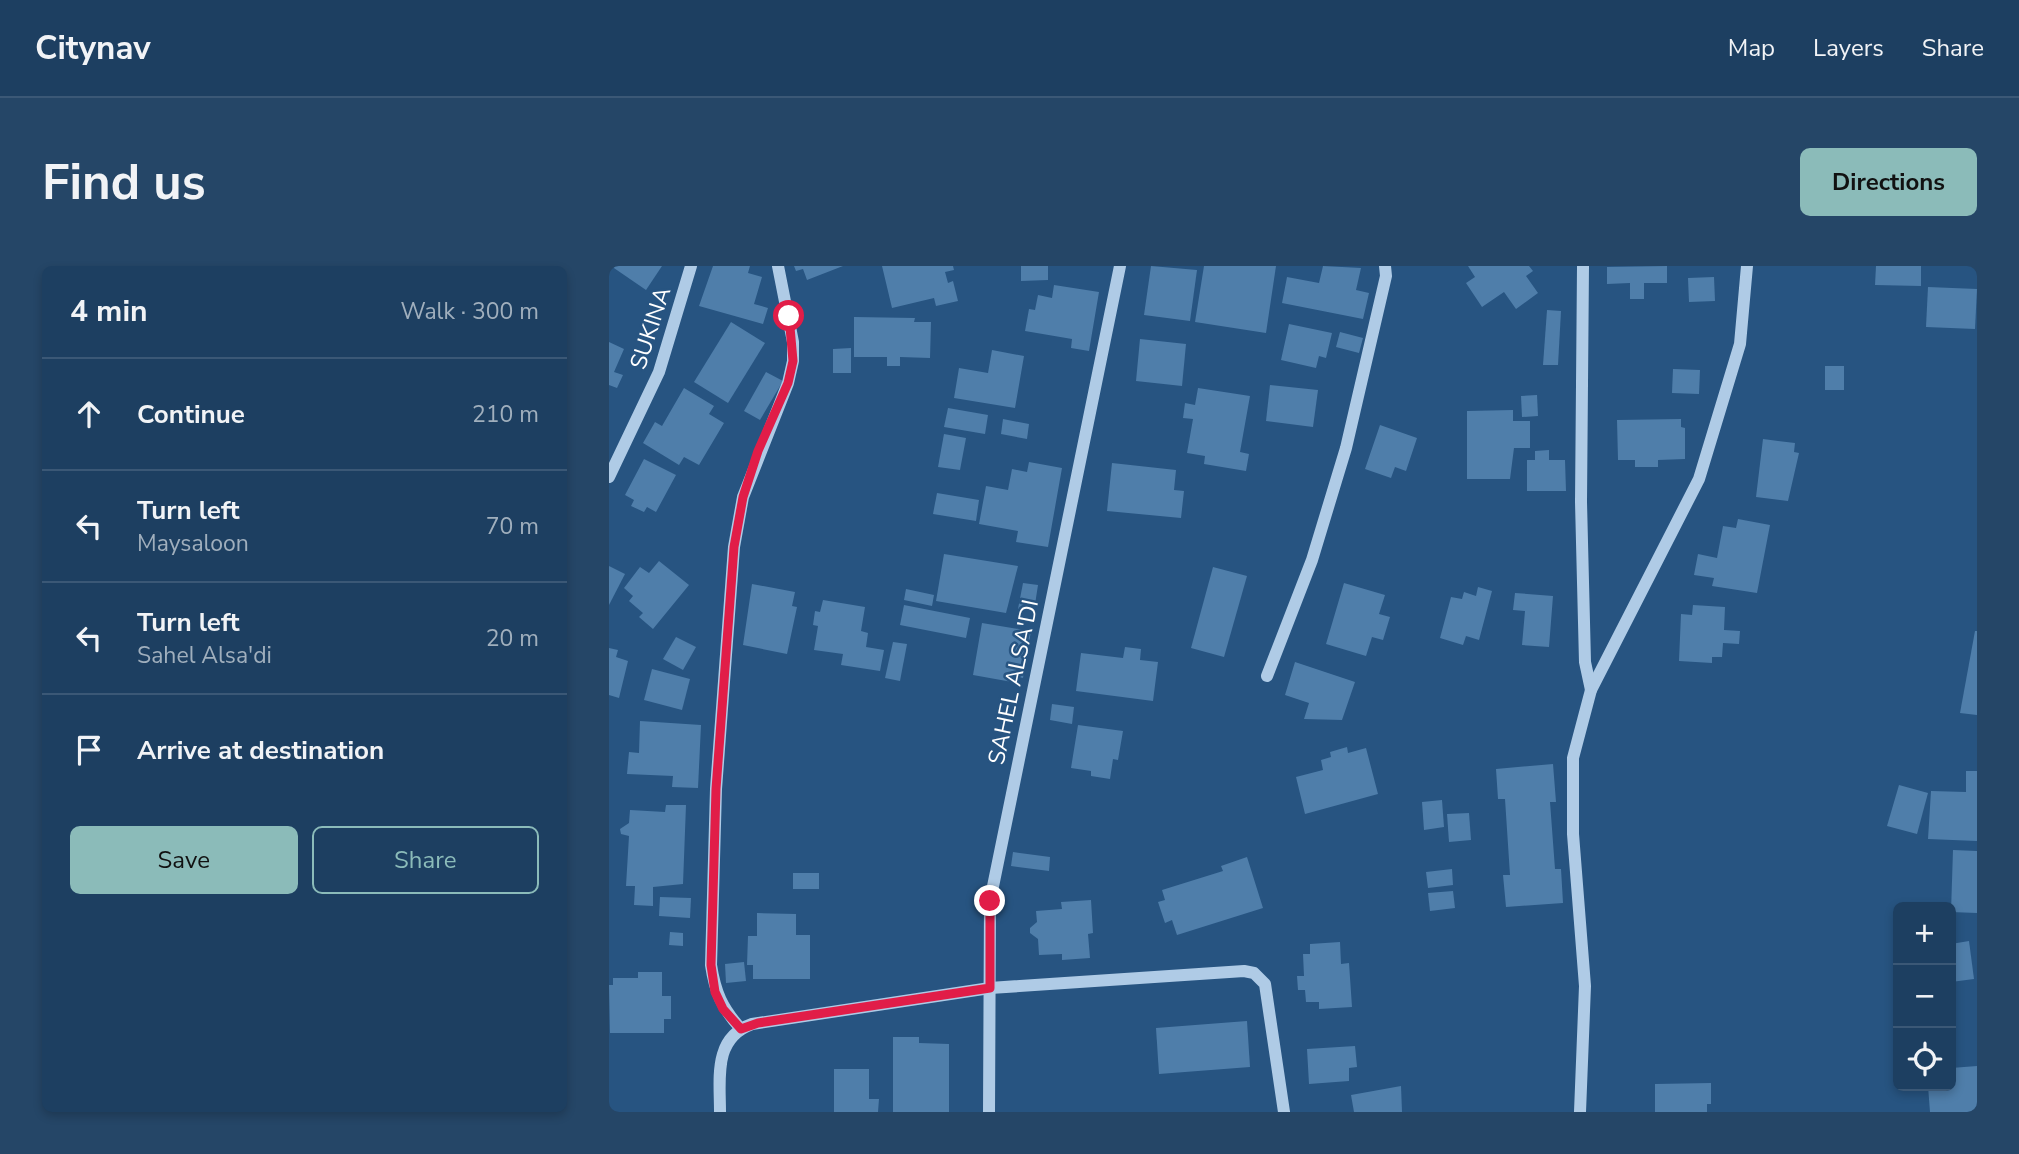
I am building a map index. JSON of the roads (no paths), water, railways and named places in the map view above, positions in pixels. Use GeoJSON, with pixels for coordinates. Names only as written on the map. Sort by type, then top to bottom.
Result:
{"type":"FeatureCollection","features":[{"type":"Feature","properties":{"kind":"street","name":"SUKINA"},"geometry":{"type":"LineString","coordinates":[[609,477],[659,372],[691,266]]}},
{"type":"Feature","properties":{"kind":"street"},"geometry":{"type":"LineString","coordinates":[[741,1029],[723,1009],[715,992],[711,965],[716,789],[734,547],[743,497],[758,451],[788,383],[793,361],[793,342],[778,266]]}},
{"type":"Feature","properties":{"kind":"street","name":"SAHEL ALSA'DI"},"geometry":{"type":"LineString","coordinates":[[989,1112],[990,901],[1121,266]]}},
{"type":"Feature","properties":{"kind":"street"},"geometry":{"type":"LineString","coordinates":[[1267,676],[1312,560],[1346,448],[1386,276],[1385,266]]}},
{"type":"Feature","properties":{"kind":"street"},"geometry":{"type":"LineString","coordinates":[[1583,266],[1581,502],[1585,662],[1591,690]]}},
{"type":"Feature","properties":{"kind":"street"},"geometry":{"type":"LineString","coordinates":[[1580,1112],[1585,986],[1573,834],[1573,758],[1591,690],[1699,479],[1740,344],[1747,266]]}},
{"type":"Feature","properties":{"kind":"street"},"geometry":{"type":"LineString","coordinates":[[720,1112],[722,1056],[728,1042],[741,1029],[758,1023],[990,988],[1254,973],[1265,984],[1267,993],[1283,1112]]}}]}
